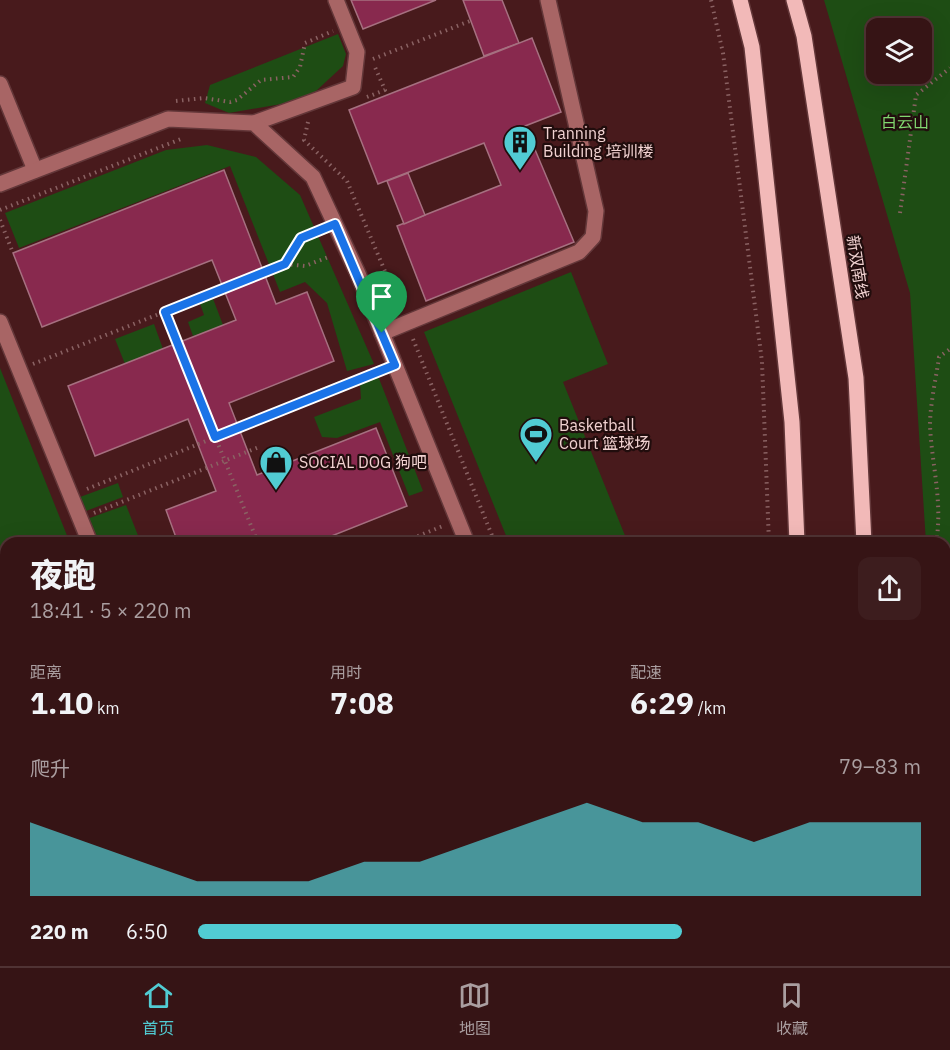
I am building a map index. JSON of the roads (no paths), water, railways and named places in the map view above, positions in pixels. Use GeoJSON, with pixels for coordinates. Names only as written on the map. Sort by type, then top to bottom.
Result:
{"type":"FeatureCollection","features":[{"type":"Feature","properties":{"kind":"main road"},"geometry":{"type":"LineString","coordinates":[[740,0],[752,47],[791,410],[797,537]]}},
{"type":"Feature","properties":{"kind":"main road","name":"新双南线"},"geometry":{"type":"LineString","coordinates":[[794,0],[804,36],[856,378],[864,537]]}},
{"type":"Feature","properties":{"kind":"street"},"geometry":{"type":"LineString","coordinates":[[0,184],[168,119],[255,123],[353,87],[357,52],[336,0]]}},
{"type":"Feature","properties":{"kind":"street"},"geometry":{"type":"LineString","coordinates":[[382,333],[579,252],[593,237],[596,211],[548,0]]}},
{"type":"Feature","properties":{"kind":"street"},"geometry":{"type":"LineString","coordinates":[[0,84],[35,170]]}},
{"type":"Feature","properties":{"kind":"street"},"geometry":{"type":"LineString","coordinates":[[255,123],[313,177],[382,333],[465,537]]}},
{"type":"Feature","properties":{"kind":"street"},"geometry":{"type":"LineString","coordinates":[[0,322],[88,537]]}},
{"type":"Feature","properties":{"kind":"place","name":"Tranning Building 培训楼"},"geometry":{"type":"Point","coordinates":[520,171]}},
{"type":"Feature","properties":{"kind":"place","name":"Basketball Court 篮球场"},"geometry":{"type":"Point","coordinates":[536,463]}},
{"type":"Feature","properties":{"kind":"place","name":"SOCIAL DOG 狗吧"},"geometry":{"type":"Point","coordinates":[276,491]}},
{"type":"Feature","properties":{"kind":"park label","name":"白云山"},"geometry":{"type":"Point","coordinates":[905,122]}}]}
